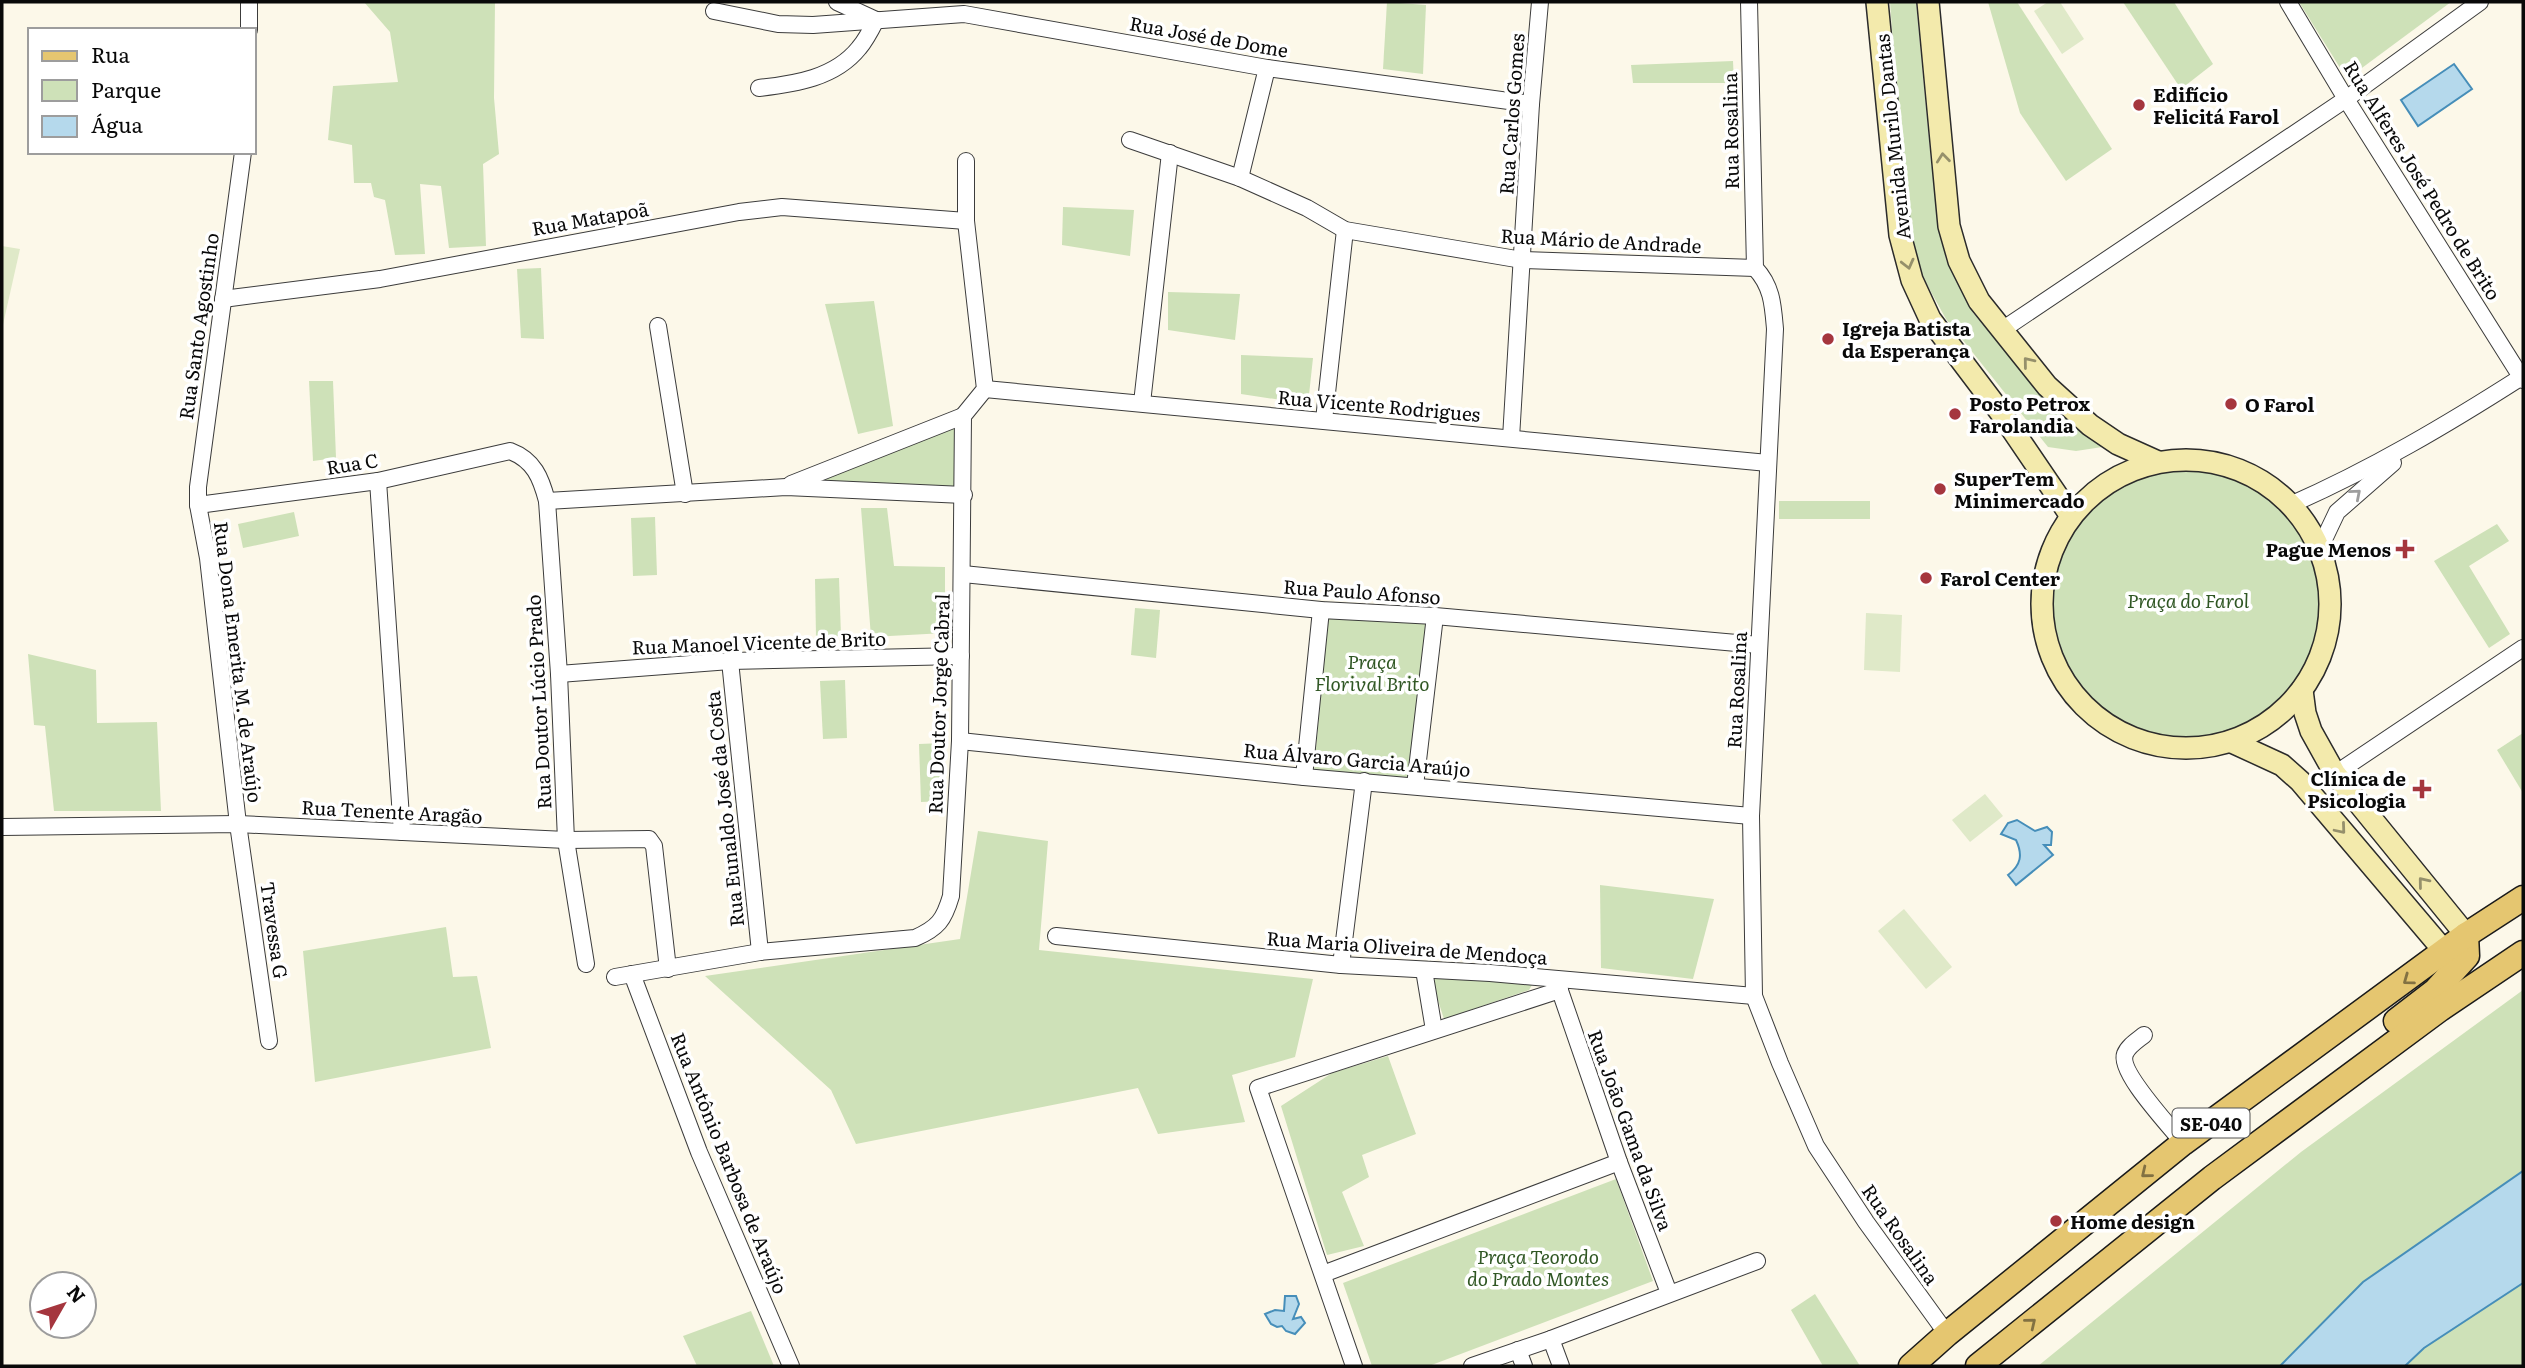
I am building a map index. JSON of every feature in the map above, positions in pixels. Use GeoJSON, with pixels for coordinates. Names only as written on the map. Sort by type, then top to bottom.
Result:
{"type":"FeatureCollection","features":[{"type":"Feature","properties":{"kind":"main road","name":"Avenida Murilo Dantas"},"geometry":{"type":"LineString","coordinates":[[1877,2],[1900,234],[1912,280],[1930,319],[2001,412],[2071,516]]}},
{"type":"Feature","properties":{"kind":"main road"},"geometry":{"type":"LineString","coordinates":[[1928,2],[1950,226],[1959,261],[1968,282],[1979,301],[2048,386],[2090,425],[2118,444],[2158,462]]}},
{"type":"Feature","properties":{"kind":"main road"},"geometry":{"type":"LineString","coordinates":[[2194,460],[2229,467],[2252,476],[2272,489],[2290,505],[2312,536],[2328,579],[2330,608],[2327,637],[2317,665],[2302,690],[2271,722],[2232,742],[2194,749],[2155,746],[2119,732],[2087,710],[2063,680],[2047,644],[2041,605],[2046,567],[2071,516],[2088,498],[2123,473],[2158,462],[2194,460]]}},
{"type":"Feature","properties":{"kind":"main road"},"geometry":{"type":"LineString","coordinates":[[2302,690],[2311,731],[2334,774],[2459,948]]}},
{"type":"Feature","properties":{"kind":"main road"},"geometry":{"type":"LineString","coordinates":[[2232,742],[2282,765],[2300,781],[2459,948],[2521,955]]}},
{"type":"Feature","properties":{"kind":"main road","name":"SE-040"},"geometry":{"type":"LineString","coordinates":[[1911,1366],[2183,1143],[2459,948],[2523,898]]}},
{"type":"Feature","properties":{"kind":"main road"},"geometry":{"type":"LineString","coordinates":[[2212,1178],[2255,1131],[2330,1070],[2435,991],[2459,948]]}},
{"type":"Feature","properties":{"kind":"main road","name":"SE-040"},"geometry":{"type":"LineString","coordinates":[[1978,1366],[2212,1178],[2440,1009],[2521,955]]}},
{"type":"Feature","properties":{"kind":"street"},"geometry":{"type":"LineString","coordinates":[[249,2],[249,28]]}},
{"type":"Feature","properties":{"kind":"street"},"geometry":{"type":"LineString","coordinates":[[759,88],[796,83],[830,72],[858,50],[876,20],[837,2]]}},
{"type":"Feature","properties":{"kind":"street","name":"Rua Carlos Gomes"},"geometry":{"type":"LineString","coordinates":[[1511,438],[1539,2]]}},
{"type":"Feature","properties":{"kind":"street","name":"Rua Rosalina"},"geometry":{"type":"LineString","coordinates":[[1749,2],[1755,268],[1764,278],[1773,299],[1775,329],[1751,816],[1754,996],[1816,1146],[1866,1222],[1947,1334]]}},
{"type":"Feature","properties":{"kind":"street","name":"Rua Alferes José Pedro de Brito"},"geometry":{"type":"LineString","coordinates":[[2288,2],[2346,99],[2523,378]]}},
{"type":"Feature","properties":{"kind":"street"},"geometry":{"type":"LineString","coordinates":[[2002,330],[2346,99],[2480,2]]}},
{"type":"Feature","properties":{"kind":"street","name":"Rua José de Dome"},"geometry":{"type":"LineString","coordinates":[[714,11],[778,24],[813,25],[965,8],[1267,68],[1531,104]]}},
{"type":"Feature","properties":{"kind":"street"},"geometry":{"type":"LineString","coordinates":[[1240,178],[1267,68]]}},
{"type":"Feature","properties":{"kind":"street","name":"Rua Mário de Andrade"},"geometry":{"type":"LineString","coordinates":[[1130,140],[1240,178],[1307,208],[1345,230],[1522,260],[1755,268]]}},
{"type":"Feature","properties":{"kind":"street"},"geometry":{"type":"LineString","coordinates":[[1142,403],[1170,153]]}},
{"type":"Feature","properties":{"kind":"street","name":"Rua Santo Agostinho"},"geometry":{"type":"LineString","coordinates":[[198,505],[198,487],[243,154]]}},
{"type":"Feature","properties":{"kind":"street"},"geometry":{"type":"LineString","coordinates":[[786,486],[963,416],[985,389],[966,221],[966,161]]}},
{"type":"Feature","properties":{"kind":"street","name":"Rua Matapoã"},"geometry":{"type":"LineString","coordinates":[[223,299],[380,279],[739,212],[782,207],[966,221]]}},
{"type":"Feature","properties":{"kind":"street"},"geometry":{"type":"LineString","coordinates":[[1324,420],[1345,230]]}},
{"type":"Feature","properties":{"kind":"street"},"geometry":{"type":"LineString","coordinates":[[658,326],[685,494]]}},
{"type":"Feature","properties":{"kind":"street"},"geometry":{"type":"LineString","coordinates":[[2290,505],[2416,443],[2523,378]]}},
{"type":"Feature","properties":{"kind":"street","name":"Rua Vicente Rodrigues"},"geometry":{"type":"LineString","coordinates":[[985,389],[1769,463]]}},
{"type":"Feature","properties":{"kind":"street","name":"Rua Doutor Jorge Cabral"},"geometry":{"type":"LineString","coordinates":[[615,977],[761,952],[915,938],[933,930],[946,914],[951,896],[960,741],[963,416]]}},
{"type":"Feature","properties":{"kind":"street"},"geometry":{"type":"LineString","coordinates":[[2319,550],[2337,512],[2416,443]]}},
{"type":"Feature","properties":{"kind":"street","name":"Rua C"},"geometry":{"type":"LineString","coordinates":[[198,505],[378,481],[510,451]]}},
{"type":"Feature","properties":{"kind":"street","name":"Rua Doutor Lúcio Prado"},"geometry":{"type":"LineString","coordinates":[[510,451],[521,455],[534,468],[542,481],[547,502],[559,674],[566,841],[586,964]]}},
{"type":"Feature","properties":{"kind":"street"},"geometry":{"type":"LineString","coordinates":[[378,481],[402,831]]}},
{"type":"Feature","properties":{"kind":"street"},"geometry":{"type":"LineString","coordinates":[[547,502],[786,486],[964,495]]}},
{"type":"Feature","properties":{"kind":"street","name":"Rua Dona Emerita M. de Araújo"},"geometry":{"type":"LineString","coordinates":[[198,505],[208,558],[238,824]]}},
{"type":"Feature","properties":{"kind":"street","name":"Rua Paulo Afonso"},"geometry":{"type":"LineString","coordinates":[[963,573],[1321,610],[1435,616],[1759,645]]}},
{"type":"Feature","properties":{"kind":"street"},"geometry":{"type":"LineString","coordinates":[[1304,777],[1321,610]]}},
{"type":"Feature","properties":{"kind":"street"},"geometry":{"type":"LineString","coordinates":[[1415,786],[1435,616]]}},
{"type":"Feature","properties":{"kind":"street"},"geometry":{"type":"LineString","coordinates":[[2334,774],[2523,648]]}},
{"type":"Feature","properties":{"kind":"street","name":"Rua Manoel Vicente de Brito"},"geometry":{"type":"LineString","coordinates":[[559,674],[730,661],[961,656]]}},
{"type":"Feature","properties":{"kind":"street","name":"Rua Eunaldo José da Costa"},"geometry":{"type":"LineString","coordinates":[[730,661],[761,952]]}},
{"type":"Feature","properties":{"kind":"street","name":"Rua Álvaro Garcia Araújo"},"geometry":{"type":"LineString","coordinates":[[960,741],[1304,777],[1751,816]]}},
{"type":"Feature","properties":{"kind":"street"},"geometry":{"type":"LineString","coordinates":[[1341,965],[1364,781]]}},
{"type":"Feature","properties":{"kind":"street","name":"Rua Tenente Aragão"},"geometry":{"type":"LineString","coordinates":[[2,827],[238,824],[566,841],[649,839],[654,846],[668,968]]}},
{"type":"Feature","properties":{"kind":"street","name":"Travessa G"},"geometry":{"type":"LineString","coordinates":[[238,824],[269,1041]]}},
{"type":"Feature","properties":{"kind":"street","name":"Rua Maria Oliveira de Mendoça"},"geometry":{"type":"LineString","coordinates":[[1056,936],[1341,965],[1490,973],[1558,985],[1754,996]]}},
{"type":"Feature","properties":{"kind":"street"},"geometry":{"type":"LineString","coordinates":[[1424,970],[1434,1030]]}},
{"type":"Feature","properties":{"kind":"street","name":"Rua Antônio Barbosa de Araújo"},"geometry":{"type":"LineString","coordinates":[[632,974],[699,1152],[791,1366]]}},
{"type":"Feature","properties":{"kind":"street"},"geometry":{"type":"LineString","coordinates":[[1354,1366],[1258,1088],[1434,1030],[1558,985]]}},
{"type":"Feature","properties":{"kind":"street","name":"Rua João Gama da Silva"},"geometry":{"type":"LineString","coordinates":[[1558,985],[1668,1293]]}},
{"type":"Feature","properties":{"kind":"street"},"geometry":{"type":"LineString","coordinates":[[2144,1035],[2127,1050],[2124,1066],[2183,1143]]}},
{"type":"Feature","properties":{"kind":"street"},"geometry":{"type":"LineString","coordinates":[[1323,1274],[1619,1162]]}},
{"type":"Feature","properties":{"kind":"street"},"geometry":{"type":"LineString","coordinates":[[1472,1366],[1758,1261]]}},
{"type":"Feature","properties":{"kind":"street"},"geometry":{"type":"LineString","coordinates":[[1550,1339],[1561,1366]]}},
{"type":"Feature","properties":{"kind":"street"},"geometry":{"type":"LineString","coordinates":[[1518,1350],[1524,1366]]}},
{"type":"Feature","properties":{"kind":"green space"},"geometry":{"type":"Polygon","coordinates":[[[364,2],[495,2],[494,98],[499,154],[483,164],[486,246],[449,248],[441,186],[420,184],[425,254],[395,255],[385,200],[374,197],[371,183],[354,183],[352,145],[328,140],[333,86],[398,82],[390,32],[364,2]]]}},
{"type":"Feature","properties":{"kind":"green space"},"geometry":{"type":"Polygon","coordinates":[[[1387,2],[1426,5],[1423,74],[1383,69],[1387,2]]]}},
{"type":"Feature","properties":{"kind":"green space"},"geometry":{"type":"Polygon","coordinates":[[[1890,2],[1916,2],[1931,162],[1946,260],[1973,313],[2025,374],[2109,446],[2076,451],[2048,447],[1946,319],[1921,274],[1905,206],[1890,2]]]}},
{"type":"Feature","properties":{"kind":"green space"},"geometry":{"type":"Polygon","coordinates":[[[1988,2],[2017,2],[2112,149],[2066,181],[2020,113],[1988,2]]]}},
{"type":"Feature","properties":{"kind":"green space"},"geometry":{"type":"Polygon","coordinates":[[[2048,2],[2060,2],[2084,39],[2062,54],[2034,11],[2048,2]]]}},
{"type":"Feature","properties":{"kind":"green space"},"geometry":{"type":"Polygon","coordinates":[[[2123,2],[2174,2],[2213,64],[2181,89],[2123,2]]]}},
{"type":"Feature","properties":{"kind":"green space"},"geometry":{"type":"Polygon","coordinates":[[[2299,2],[2451,2],[2347,79],[2299,2]]]}},
{"type":"Feature","properties":{"kind":"green space"},"geometry":{"type":"Polygon","coordinates":[[[1733,61],[1734,83],[1633,83],[1631,65],[1733,61]]]}},
{"type":"Feature","properties":{"kind":"green space"},"geometry":{"type":"Polygon","coordinates":[[[1063,207],[1134,210],[1130,256],[1062,245],[1063,207]]]}},
{"type":"Feature","properties":{"kind":"green space"},"geometry":{"type":"Polygon","coordinates":[[[2,246],[20,249],[2,329],[2,246]]]}},
{"type":"Feature","properties":{"kind":"green space"},"geometry":{"type":"Polygon","coordinates":[[[541,268],[544,339],[521,338],[517,269],[541,268]]]}},
{"type":"Feature","properties":{"kind":"green space"},"geometry":{"type":"Polygon","coordinates":[[[1168,292],[1240,294],[1235,340],[1168,330],[1168,292]]]}},
{"type":"Feature","properties":{"kind":"green space"},"geometry":{"type":"Polygon","coordinates":[[[874,301],[893,426],[858,434],[825,304],[874,301]]]}},
{"type":"Feature","properties":{"kind":"green space"},"geometry":{"type":"Polygon","coordinates":[[[1241,355],[1313,358],[1308,404],[1241,394],[1241,355]]]}},
{"type":"Feature","properties":{"kind":"green space"},"geometry":{"type":"Polygon","coordinates":[[[309,381],[333,381],[336,458],[313,461],[309,381]]]}},
{"type":"Feature","properties":{"kind":"green space"},"geometry":{"type":"Polygon","coordinates":[[[972,408],[967,488],[791,483],[972,408]]]}},
{"type":"Feature","properties":{"kind":"green space","name":"Praça do Farol"},"geometry":{"type":"Polygon","coordinates":[[[2186,460],[2214,463],[2241,471],[2266,484],[2288,502],[2306,524],[2319,549],[2327,576],[2330,604],[2327,632],[2319,659],[2306,684],[2288,706],[2266,724],[2241,737],[2214,745],[2186,748],[2158,745],[2131,737],[2106,724],[2084,706],[2066,684],[2053,659],[2045,632],[2042,604],[2045,576],[2053,549],[2066,524],[2084,502],[2106,484],[2131,471],[2158,463],[2186,460]]]}},
{"type":"Feature","properties":{"kind":"green space"},"geometry":{"type":"Polygon","coordinates":[[[1779,501],[1870,501],[1870,519],[1779,519],[1779,501]]]}},
{"type":"Feature","properties":{"kind":"green space"},"geometry":{"type":"Polygon","coordinates":[[[861,508],[887,508],[894,566],[945,567],[945,633],[871,637],[861,508]]]}},
{"type":"Feature","properties":{"kind":"green space"},"geometry":{"type":"Polygon","coordinates":[[[294,512],[299,536],[243,548],[238,524],[294,512]]]}},
{"type":"Feature","properties":{"kind":"green space"},"geometry":{"type":"Polygon","coordinates":[[[655,517],[657,575],[633,576],[631,518],[655,517]]]}},
{"type":"Feature","properties":{"kind":"green space"},"geometry":{"type":"Polygon","coordinates":[[[2497,524],[2509,541],[2469,566],[2510,634],[2489,648],[2434,561],[2497,524]]]}},
{"type":"Feature","properties":{"kind":"green space"},"geometry":{"type":"Polygon","coordinates":[[[839,578],[841,636],[816,637],[815,579],[839,578]]]}},
{"type":"Feature","properties":{"kind":"green space"},"geometry":{"type":"Polygon","coordinates":[[[1135,608],[1160,610],[1156,658],[1131,655],[1135,608]]]}},
{"type":"Feature","properties":{"kind":"green space"},"geometry":{"type":"Polygon","coordinates":[[[1866,613],[1902,615],[1900,672],[1864,670],[1866,613]]]}},
{"type":"Feature","properties":{"kind":"green space","name":"Praça Florival Brito"},"geometry":{"type":"Polygon","coordinates":[[[1328,614],[1429,623],[1408,779],[1314,771],[1328,614]]]}},
{"type":"Feature","properties":{"kind":"green space"},"geometry":{"type":"Polygon","coordinates":[[[28,654],[96,670],[97,723],[157,722],[161,811],[54,811],[45,726],[34,725],[28,654]]]}},
{"type":"Feature","properties":{"kind":"green space"},"geometry":{"type":"Polygon","coordinates":[[[845,680],[847,738],[823,739],[820,681],[845,680]]]}},
{"type":"Feature","properties":{"kind":"green space"},"geometry":{"type":"Polygon","coordinates":[[[2523,733],[2523,793],[2497,750],[2523,733]]]}},
{"type":"Feature","properties":{"kind":"green space"},"geometry":{"type":"Polygon","coordinates":[[[943,743],[945,801],[921,802],[919,744],[943,743]]]}},
{"type":"Feature","properties":{"kind":"green space"},"geometry":{"type":"Polygon","coordinates":[[[1985,794],[2003,816],[1970,842],[1952,820],[1985,794]]]}},
{"type":"Feature","properties":{"kind":"green space"},"geometry":{"type":"Polygon","coordinates":[[[978,831],[1048,841],[1039,950],[1313,979],[1295,1057],[1232,1075],[1245,1122],[1158,1134],[1138,1088],[856,1144],[831,1090],[705,976],[960,939],[978,831]]]}},
{"type":"Feature","properties":{"kind":"green space"},"geometry":{"type":"Polygon","coordinates":[[[1600,885],[1714,899],[1693,979],[1601,968],[1600,885]]]}},
{"type":"Feature","properties":{"kind":"green space"},"geometry":{"type":"Polygon","coordinates":[[[1904,909],[1952,967],[1926,989],[1878,931],[1904,909]]]}},
{"type":"Feature","properties":{"kind":"green space"},"geometry":{"type":"Polygon","coordinates":[[[446,927],[453,977],[477,976],[491,1048],[315,1082],[303,951],[446,927]]]}},
{"type":"Feature","properties":{"kind":"green space"},"geometry":{"type":"Polygon","coordinates":[[[1437,977],[1532,985],[1529,990],[1444,1019],[1432,982],[1437,977]]]}},
{"type":"Feature","properties":{"kind":"green space"},"geometry":{"type":"Polygon","coordinates":[[[2523,990],[2523,1171],[2363,1282],[2280,1366],[2038,1366],[2301,1152],[2523,990]]]}},
{"type":"Feature","properties":{"kind":"green space"},"geometry":{"type":"Polygon","coordinates":[[[1388,1056],[1416,1134],[1362,1155],[1369,1177],[1342,1192],[1364,1246],[1327,1255],[1281,1106],[1332,1073],[1388,1056]]]}},
{"type":"Feature","properties":{"kind":"green space","name":"Praça Teorodo do Prado Montes"},"geometry":{"type":"Polygon","coordinates":[[[1616,1179],[1653,1281],[1429,1366],[1372,1366],[1343,1283],[1616,1179]]]}},
{"type":"Feature","properties":{"kind":"green space"},"geometry":{"type":"Polygon","coordinates":[[[2523,1283],[2523,1366],[2405,1366],[2423,1348],[2523,1283]]]}},
{"type":"Feature","properties":{"kind":"green space"},"geometry":{"type":"Polygon","coordinates":[[[1815,1294],[1860,1366],[1823,1366],[1791,1310],[1815,1294]]]}},
{"type":"Feature","properties":{"kind":"green space"},"geometry":{"type":"Polygon","coordinates":[[[751,1311],[774,1366],[697,1366],[683,1336],[751,1311]]]}},
{"type":"Feature","properties":{"kind":"water"},"geometry":{"type":"Polygon","coordinates":[[[2454,64],[2472,89],[2418,126],[2401,100],[2454,64]]]}},
{"type":"Feature","properties":{"kind":"water"},"geometry":{"type":"Polygon","coordinates":[[[2017,820],[2035,831],[2047,827],[2052,832],[2051,845],[2044,845],[2053,855],[2016,885],[2008,875],[2018,863],[2018,845],[2016,840],[2001,834],[2008,823],[2017,820]]]}},
{"type":"Feature","properties":{"kind":"water"},"geometry":{"type":"Polygon","coordinates":[[[2523,1171],[2523,1283],[2424,1348],[2405,1366],[2280,1366],[2363,1282],[2523,1171]]]}},
{"type":"Feature","properties":{"kind":"water"},"geometry":{"type":"Polygon","coordinates":[[[1285,1296],[1296,1296],[1299,1304],[1293,1319],[1301,1317],[1305,1323],[1295,1334],[1286,1331],[1282,1326],[1271,1324],[1265,1314],[1275,1310],[1284,1311],[1285,1296]]]}},
{"type":"Feature","properties":{"kind":"place","name":"Edifício Felicitá Farol"},"geometry":{"type":"Point","coordinates":[2139,105]}},
{"type":"Feature","properties":{"kind":"place","name":"Igreja Batista da Esperança"},"geometry":{"type":"Point","coordinates":[1828,339]}},
{"type":"Feature","properties":{"kind":"place","name":"O Farol"},"geometry":{"type":"Point","coordinates":[2231,404]}},
{"type":"Feature","properties":{"kind":"place","name":"Posto Petrox Farolandia"},"geometry":{"type":"Point","coordinates":[1955,414]}},
{"type":"Feature","properties":{"kind":"place","name":"SuperTem Minimercado"},"geometry":{"type":"Point","coordinates":[1940,489]}},
{"type":"Feature","properties":{"kind":"place","name":"Pague Menos"},"geometry":{"type":"Point","coordinates":[2405,549]}},
{"type":"Feature","properties":{"kind":"place","name":"Farol Center"},"geometry":{"type":"Point","coordinates":[1926,578]}},
{"type":"Feature","properties":{"kind":"place","name":"Clínica de Psicologia"},"geometry":{"type":"Point","coordinates":[2422,789]}},
{"type":"Feature","properties":{"kind":"place","name":"Home design"},"geometry":{"type":"Point","coordinates":[2056,1221]}}]}
